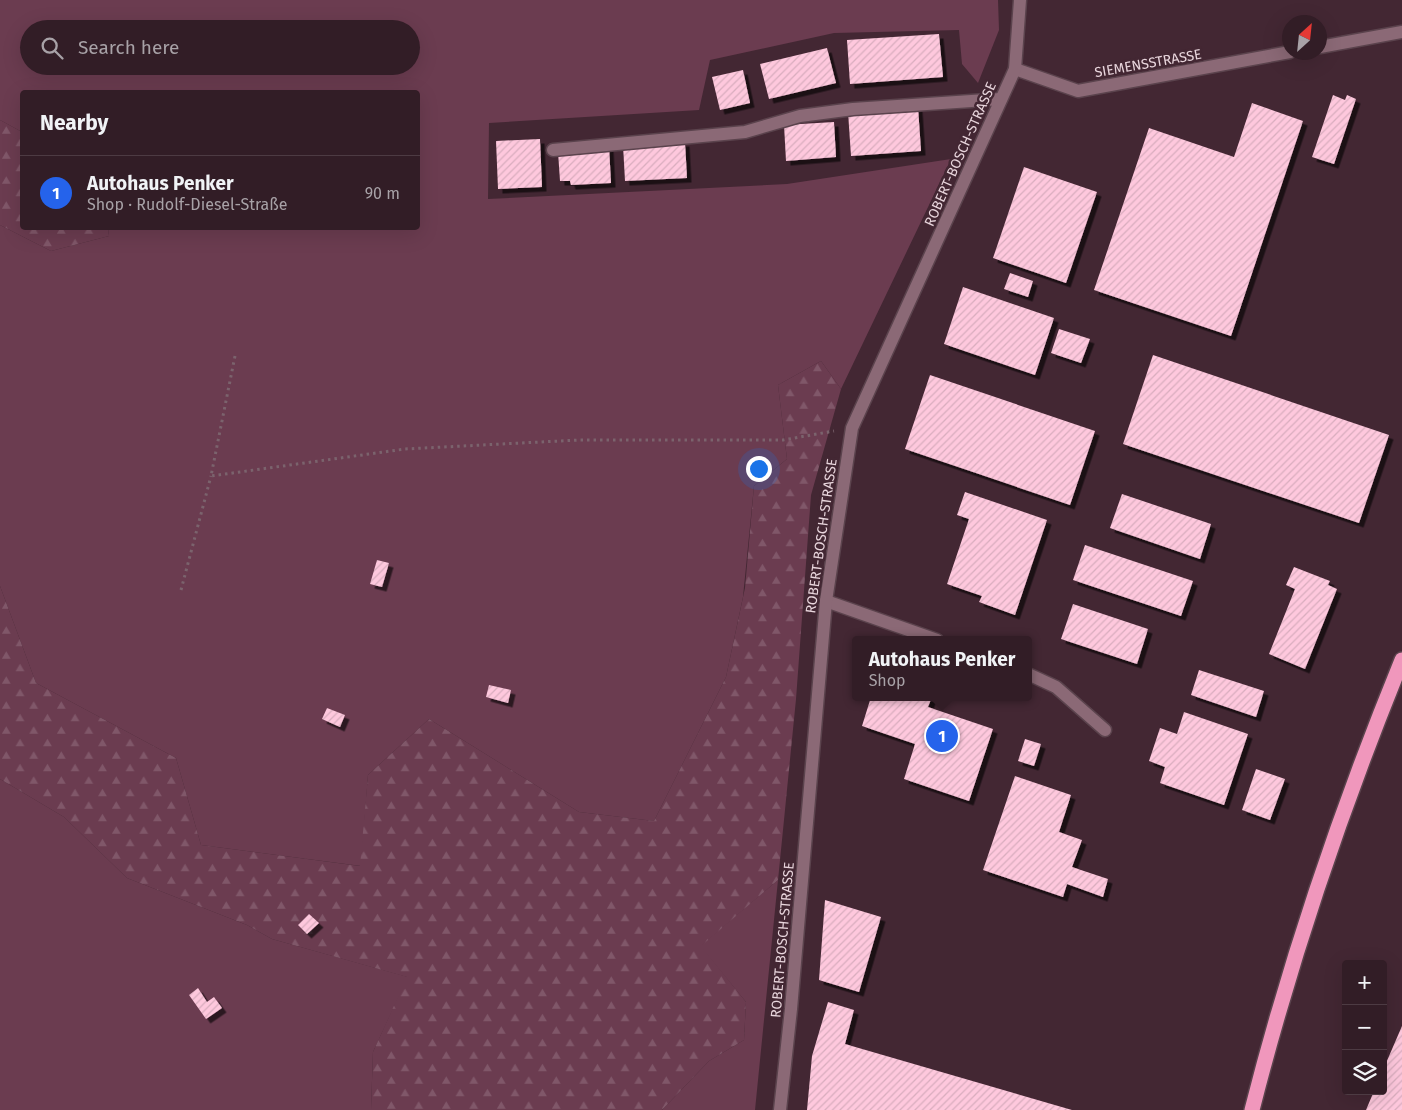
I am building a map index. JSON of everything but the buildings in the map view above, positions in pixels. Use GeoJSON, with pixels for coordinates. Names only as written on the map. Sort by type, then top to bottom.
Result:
{"type":"FeatureCollection","features":[{"type":"Feature","properties":{"kind":"highway"},"geometry":{"type":"LineString","coordinates":[[1252,1110],[1318,886],[1346,802],[1402,660]]}},
{"type":"Feature","properties":{"kind":"street","name":"ROBERT-BOSCH-STRASSE"},"geometry":{"type":"LineString","coordinates":[[780,1110],[791,1009],[826,601],[852,428],[1015,68],[1020,0]]}},
{"type":"Feature","properties":{"kind":"street"},"geometry":{"type":"LineString","coordinates":[[1327,46],[1402,32]]}},
{"type":"Feature","properties":{"kind":"street","name":"SIEMENSSTRASSE"},"geometry":{"type":"LineString","coordinates":[[1015,68],[1078,91],[1282,53]]}},
{"type":"Feature","properties":{"kind":"street"},"geometry":{"type":"LineString","coordinates":[[553,150],[745,132],[800,116],[854,109],[1001,100]]}},
{"type":"Feature","properties":{"kind":"street"},"geometry":{"type":"LineString","coordinates":[[826,601],[927,636]]}},
{"type":"Feature","properties":{"kind":"street"},"geometry":{"type":"LineString","coordinates":[[1032,676],[1056,687],[1104,730]]}},
{"type":"Feature","properties":{"kind":"path"},"geometry":{"type":"LineString","coordinates":[[181,590],[211,476],[235,356]]}},
{"type":"Feature","properties":{"kind":"path"},"geometry":{"type":"LineString","coordinates":[[211,476],[405,450],[579,440],[783,440],[852,428]]}},
{"type":"Feature","properties":{"kind":"green space"},"geometry":{"type":"Polygon","coordinates":[[[0,0],[998,0],[999,30],[978,83],[962,64],[959,30],[834,33],[710,60],[699,110],[489,123],[488,199],[787,184],[951,159],[841,389],[821,361],[778,385],[787,459],[754,486],[743,597],[726,677],[654,821],[579,812],[429,719],[368,775],[361,866],[201,845],[176,758],[36,683],[0,586],[0,225],[51,251],[109,236],[108,230],[420,230],[420,90],[20,90],[20,131],[0,120],[0,0]]]}},
{"type":"Feature","properties":{"kind":"green space"},"geometry":{"type":"Polygon","coordinates":[[[0,120],[20,131],[20,230],[108,230],[109,236],[51,251],[0,225],[0,120]]]}},
{"type":"Feature","properties":{"kind":"green space"},"geometry":{"type":"Polygon","coordinates":[[[821,361],[841,389],[811,495],[796,699],[778,880],[701,946],[746,1002],[744,1040],[709,1061],[662,1110],[371,1110],[373,1052],[407,977],[272,939],[247,925],[127,878],[64,817],[0,779],[0,586],[36,683],[176,758],[201,845],[360,866],[368,775],[429,719],[579,812],[654,821],[726,677],[745,588],[754,486],[787,459],[778,385],[821,361]]]}},
{"type":"Feature","properties":{"kind":"green space"},"geometry":{"type":"Polygon","coordinates":[[[0,779],[64,817],[127,878],[247,925],[272,939],[408,977],[373,1052],[371,1110],[0,1110],[0,779]]]}},
{"type":"Feature","properties":{"kind":"green space"},"geometry":{"type":"Polygon","coordinates":[[[778,880],[755,1110],[662,1110],[709,1061],[744,1040],[746,1002],[700,946],[778,880]]]}},
{"type":"Feature","properties":{"kind":"place","name":"Autohaus Penker"},"geometry":{"type":"Point","coordinates":[942,736]}}]}
